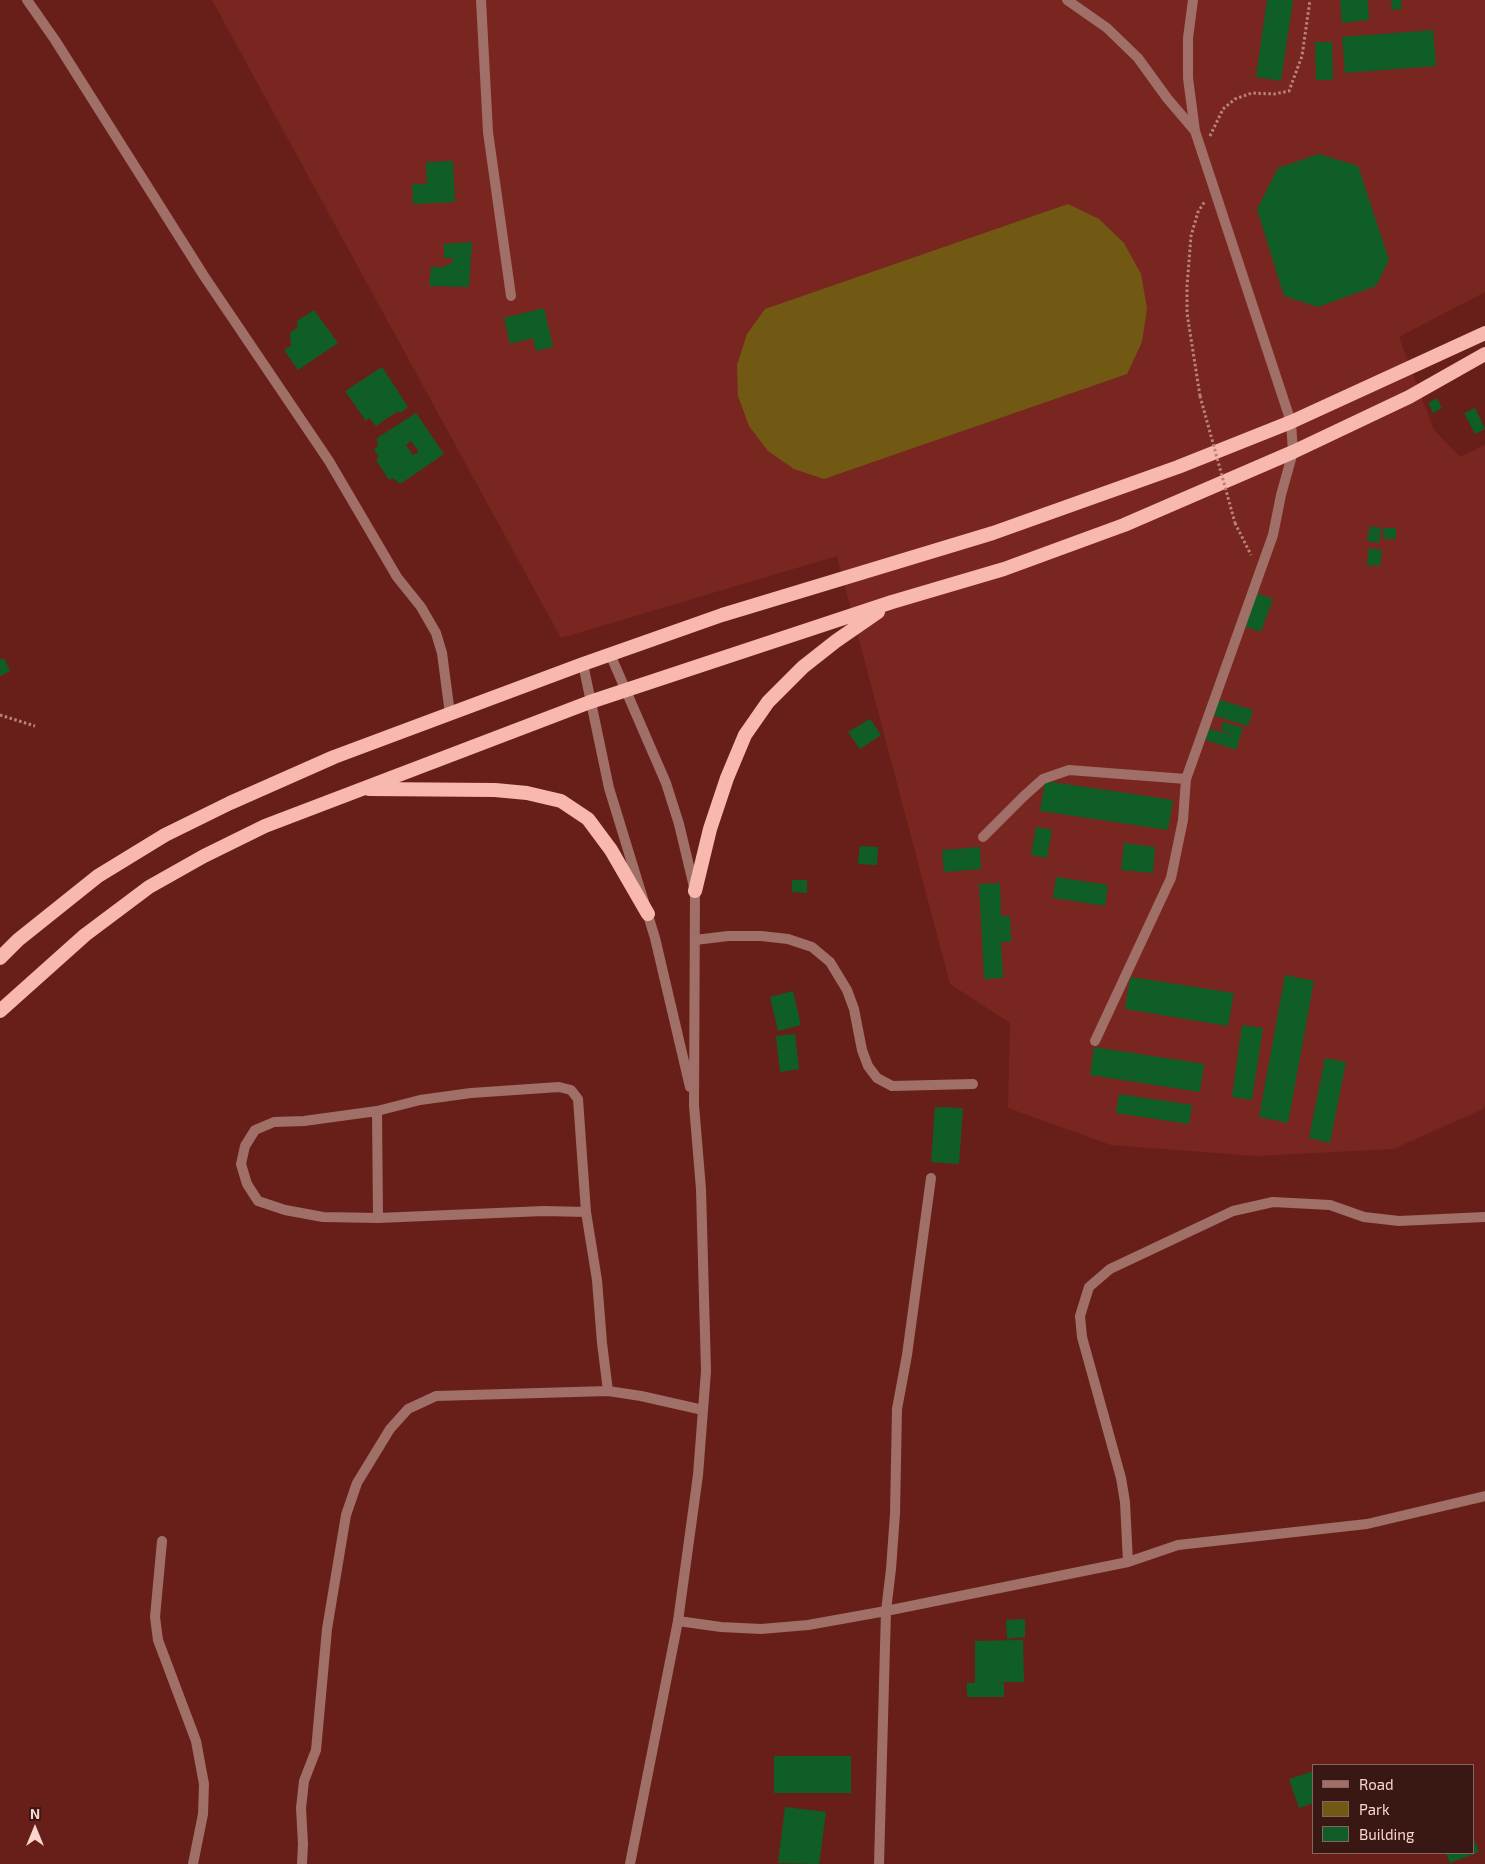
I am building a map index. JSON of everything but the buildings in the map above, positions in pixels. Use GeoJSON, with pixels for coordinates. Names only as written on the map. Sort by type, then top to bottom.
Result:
{"type":"FeatureCollection","features":[{"type":"Feature","properties":{"kind":"highway"},"geometry":{"type":"LineString","coordinates":[[0,958],[18,940],[98,876],[165,834],[334,757],[610,654],[722,615],[993,533],[1178,467],[1291,422],[1485,333]]}},
{"type":"Feature","properties":{"kind":"highway"},"geometry":{"type":"LineString","coordinates":[[0,1011],[85,935],[149,887],[204,856],[265,826],[590,702],[892,602],[1004,570],[1115,528],[1293,452],[1409,397],[1485,354]]}},
{"type":"Feature","properties":{"kind":"highway"},"geometry":{"type":"LineString","coordinates":[[695,890],[710,830],[726,778],[746,736],[768,702],[803,667],[836,640],[892,602]]}},
{"type":"Feature","properties":{"kind":"highway"},"geometry":{"type":"LineString","coordinates":[[360,789],[495,790],[527,793],[561,801],[588,819],[611,850],[648,914]]}},
{"type":"Feature","properties":{"kind":"street"},"geometry":{"type":"LineString","coordinates":[[27,0],[56,40],[204,276],[329,461],[397,577],[421,607],[436,633],[440,646],[450,714]]}},
{"type":"Feature","properties":{"kind":"street"},"geometry":{"type":"LineString","coordinates":[[481,0],[488,132],[511,296]]}},
{"type":"Feature","properties":{"kind":"street"},"geometry":{"type":"LineString","coordinates":[[1067,0],[1107,28],[1138,58],[1167,98],[1195,131]]}},
{"type":"Feature","properties":{"kind":"street"},"geometry":{"type":"LineString","coordinates":[[1096,1041],[1170,878],[1183,820],[1186,779],[1261,573],[1273,535],[1280,496],[1293,452],[1291,422],[1195,131],[1188,78],[1188,38],[1193,0]]}},
{"type":"Feature","properties":{"kind":"street"},"geometry":{"type":"LineString","coordinates":[[610,654],[666,783],[679,824],[695,890],[694,1105],[705,1310],[706,1371],[698,1475],[678,1621],[630,1864]]}},
{"type":"Feature","properties":{"kind":"street"},"geometry":{"type":"LineString","coordinates":[[583,664],[609,788],[648,914],[671,1002],[694,1105]]}},
{"type":"Feature","properties":{"kind":"street"},"geometry":{"type":"LineString","coordinates":[[983,837],[1044,779],[1069,770],[1186,779]]}},
{"type":"Feature","properties":{"kind":"street"},"geometry":{"type":"LineString","coordinates":[[695,940],[728,936],[761,936],[788,939],[812,947],[830,962],[847,990],[854,1009],[862,1050],[868,1066],[877,1078],[892,1086],[973,1084]]}},
{"type":"Feature","properties":{"kind":"street"},"geometry":{"type":"LineString","coordinates":[[586,1212],[544,1211],[378,1218],[323,1217],[286,1210],[258,1201],[247,1184],[241,1164],[245,1146],[255,1130],[274,1122],[304,1121],[377,1111],[420,1100],[471,1093],[559,1088],[571,1090],[578,1099],[586,1212],[597,1280],[608,1391]]}},
{"type":"Feature","properties":{"kind":"street"},"geometry":{"type":"LineString","coordinates":[[377,1111],[378,1218]]}},
{"type":"Feature","properties":{"kind":"street"},"geometry":{"type":"LineString","coordinates":[[879,1864],[886,1611],[892,1569],[897,1409],[907,1356],[930,1178]]}},
{"type":"Feature","properties":{"kind":"street"},"geometry":{"type":"LineString","coordinates":[[1128,1562],[1125,1502],[1121,1478],[1082,1337],[1080,1316],[1089,1287],[1110,1268],[1233,1211],[1273,1202],[1330,1205],[1364,1217],[1399,1221],[1485,1217]]}},
{"type":"Feature","properties":{"kind":"street"},"geometry":{"type":"LineString","coordinates":[[302,1864],[303,1844],[300,1808],[304,1781],[316,1750],[327,1629],[346,1515],[357,1483],[390,1429],[408,1409],[436,1396],[608,1391],[641,1396],[704,1410]]}},
{"type":"Feature","properties":{"kind":"street"},"geometry":{"type":"LineString","coordinates":[[678,1621],[721,1627],[761,1629],[808,1625],[1128,1562],[1178,1545],[1367,1524],[1485,1496]]}},
{"type":"Feature","properties":{"kind":"street"},"geometry":{"type":"LineString","coordinates":[[162,1541],[155,1617],[158,1640],[196,1741],[204,1784],[203,1814],[193,1864]]}},
{"type":"Feature","properties":{"kind":"path"},"geometry":{"type":"LineString","coordinates":[[1203,156],[1216,121],[1223,109],[1235,99],[1252,93],[1274,94],[1289,91],[1302,56],[1310,0]]}},
{"type":"Feature","properties":{"kind":"path"},"geometry":{"type":"LineString","coordinates":[[1213,188],[1198,212],[1191,236],[1188,262],[1187,313],[1200,396],[1235,524],[1261,573]]}},
{"type":"Feature","properties":{"kind":"path"},"geometry":{"type":"LineString","coordinates":[[0,715],[35,726]]}},
{"type":"Feature","properties":{"kind":"shaded area"},"geometry":{"type":"Polygon","coordinates":[[[212,0],[1485,0],[1485,292],[1399,337],[1434,430],[1460,457],[1485,445],[1485,1106],[1481,1110],[1393,1149],[1256,1156],[1111,1145],[1008,1108],[1010,1023],[950,984],[837,556],[561,638],[212,0]]]}},
{"type":"Feature","properties":{"kind":"green space"},"geometry":{"type":"Polygon","coordinates":[[[1068,204],[1099,219],[1124,243],[1141,274],[1147,308],[1142,342],[1127,374],[824,479],[794,469],[768,451],[749,426],[738,396],[737,365],[747,334],[765,309],[1068,204]]]}}]}
